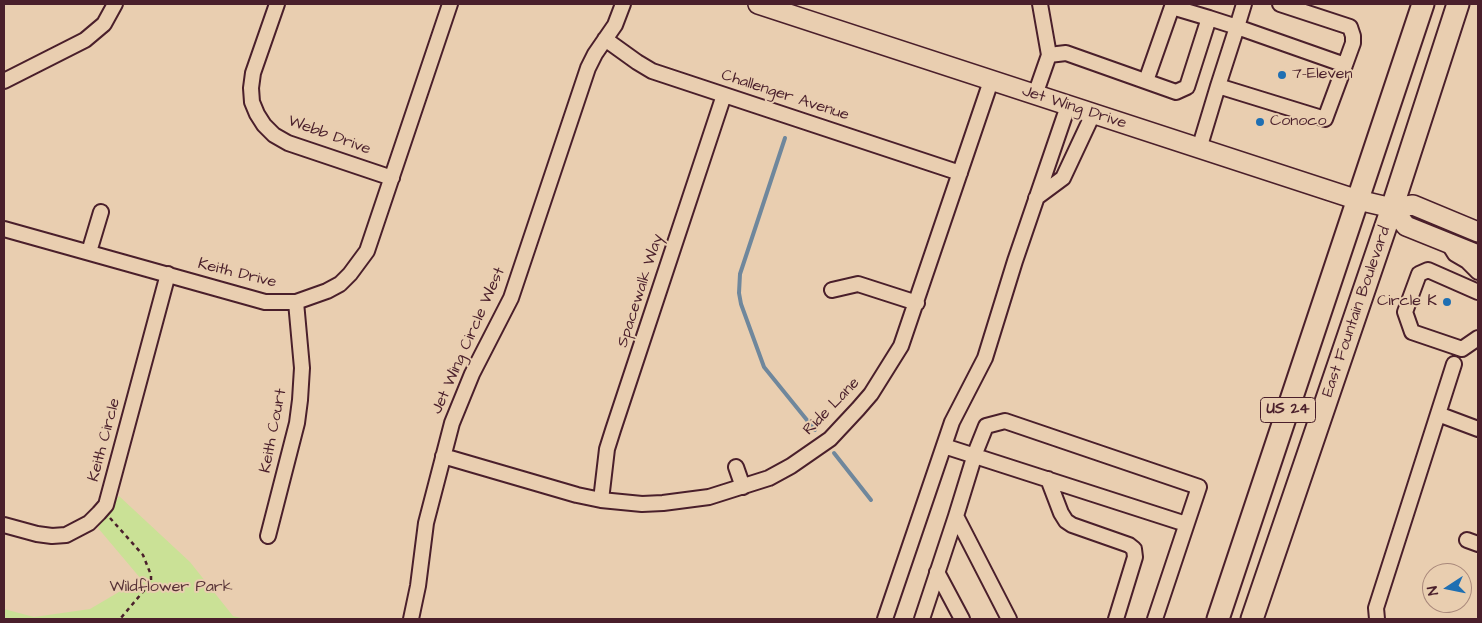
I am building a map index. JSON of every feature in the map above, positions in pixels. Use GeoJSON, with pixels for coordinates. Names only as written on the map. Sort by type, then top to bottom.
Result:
{"type":"FeatureCollection","features":[{"type":"Feature","properties":{"kind":"highway","name":"East Fountain Boulevard"},"geometry":{"type":"LineString","coordinates":[[1218,619],[1423,4]]}},
{"type":"Feature","properties":{"kind":"highway","name":"East Fountain Boulevard"},"geometry":{"type":"LineString","coordinates":[[1252,619],[1392,208],[1458,4]]}},
{"type":"Feature","properties":{"kind":"main road","name":"Jet Wing Drive"},"geometry":{"type":"LineString","coordinates":[[758,4],[784,8],[991,81],[1358,200],[1392,208],[1413,205],[1478,232]]}},
{"type":"Feature","properties":{"kind":"main road"},"geometry":{"type":"LineString","coordinates":[[1392,208],[1406,226],[1478,255]]}},
{"type":"Feature","properties":{"kind":"street"},"geometry":{"type":"LineString","coordinates":[[4,81],[85,40],[104,24],[115,4]]}},
{"type":"Feature","properties":{"kind":"street","name":"Webb Drive"},"geometry":{"type":"LineString","coordinates":[[276,4],[253,73],[251,88],[252,102],[264,125],[274,135],[288,143],[392,178]]}},
{"type":"Feature","properties":{"kind":"street","name":"Keith Drive"},"geometry":{"type":"LineString","coordinates":[[4,229],[265,302],[296,302],[320,294],[340,284],[360,263],[367,251],[450,4]]}},
{"type":"Feature","properties":{"kind":"street","name":"Jet Wing Circle West"},"geometry":{"type":"LineString","coordinates":[[411,619],[418,586],[426,523],[459,402],[511,298],[588,68],[594,54],[615,25],[624,4]]}},
{"type":"Feature","properties":{"kind":"street"},"geometry":{"type":"LineString","coordinates":[[1035,95],[1049,55],[1040,4]]}},
{"type":"Feature","properties":{"kind":"street"},"geometry":{"type":"LineString","coordinates":[[1199,149],[1244,4]]}},
{"type":"Feature","properties":{"kind":"street"},"geometry":{"type":"LineString","coordinates":[[1218,86],[1325,119],[1354,36],[1350,27],[1280,4]]}},
{"type":"Feature","properties":{"kind":"street"},"geometry":{"type":"LineString","coordinates":[[1146,81],[1172,5],[1344,65]]}},
{"type":"Feature","properties":{"kind":"street"},"geometry":{"type":"LineString","coordinates":[[1049,55],[1066,53],[1176,92],[1187,87],[1209,18]]}},
{"type":"Feature","properties":{"kind":"street","name":"Challenger Avenue"},"geometry":{"type":"LineString","coordinates":[[605,39],[652,71],[960,173]]}},
{"type":"Feature","properties":{"kind":"street","name":"Ride Lane"},"geometry":{"type":"LineString","coordinates":[[443,456],[577,495],[601,500],[642,504],[708,497],[769,478],[791,466],[830,439],[853,414],[871,394],[901,346],[991,81]]}},
{"type":"Feature","properties":{"kind":"street","name":"Spacewalk Way"},"geometry":{"type":"LineString","coordinates":[[601,500],[608,450],[613,430],[724,95]]}},
{"type":"Feature","properties":{"kind":"street"},"geometry":{"type":"LineString","coordinates":[[884,619],[952,422],[985,358],[1036,198],[1068,106]]}},
{"type":"Feature","properties":{"kind":"street"},"geometry":{"type":"LineString","coordinates":[[1036,198],[1063,178],[1092,114]]}},
{"type":"Feature","properties":{"kind":"street"},"geometry":{"type":"LineString","coordinates":[[88,252],[101,212]]}},
{"type":"Feature","properties":{"kind":"street"},"geometry":{"type":"LineString","coordinates":[[1448,243],[1455,254],[1478,272]]}},
{"type":"Feature","properties":{"kind":"street"},"geometry":{"type":"LineString","coordinates":[[1478,292],[1428,270],[1418,274],[1406,312],[1412,332],[1462,349],[1478,338]]}},
{"type":"Feature","properties":{"kind":"street","name":"Keith Circle"},"geometry":{"type":"LineString","coordinates":[[4,525],[37,534],[52,536],[66,534],[89,523],[106,505],[168,274]]}},
{"type":"Feature","properties":{"kind":"street"},"geometry":{"type":"LineString","coordinates":[[832,290],[858,284],[916,303]]}},
{"type":"Feature","properties":{"kind":"street","name":"Keith Court"},"geometry":{"type":"LineString","coordinates":[[268,536],[297,422],[300,400],[302,368],[296,302]]}},
{"type":"Feature","properties":{"kind":"street"},"geometry":{"type":"LineString","coordinates":[[1377,619],[1376,608],[1454,364]]}},
{"type":"Feature","properties":{"kind":"street"},"geometry":{"type":"LineString","coordinates":[[1438,414],[1478,429]]}},
{"type":"Feature","properties":{"kind":"street"},"geometry":{"type":"LineString","coordinates":[[922,619],[974,455],[986,426],[1005,420],[1198,487],[1154,619]]}},
{"type":"Feature","properties":{"kind":"street"},"geometry":{"type":"LineString","coordinates":[[944,446],[1186,524]]}},
{"type":"Feature","properties":{"kind":"street"},"geometry":{"type":"LineString","coordinates":[[736,467],[743,487]]}},
{"type":"Feature","properties":{"kind":"street"},"geometry":{"type":"LineString","coordinates":[[1048,479],[1066,521],[1072,525],[1129,544],[1134,549],[1135,557],[1116,619]]}},
{"type":"Feature","properties":{"kind":"street"},"geometry":{"type":"LineString","coordinates":[[956,516],[1009,619]]}},
{"type":"Feature","properties":{"kind":"street"},"geometry":{"type":"LineString","coordinates":[[938,572],[962,619]]}},
{"type":"Feature","properties":{"kind":"path"},"geometry":{"type":"LineString","coordinates":[[102,509],[143,555],[151,575],[151,580],[147,587],[121,619]]}},
{"type":"Feature","properties":{"kind":"green space","name":"Wildflower Park"},"geometry":{"type":"Polygon","coordinates":[[[119,496],[190,562],[233,616],[245,619],[4,619],[4,609],[34,617],[90,609],[141,579],[98,528],[119,496]]]}},
{"type":"Feature","properties":{"kind":"waterway"},"geometry":{"type":"LineString","coordinates":[[785,138],[740,274],[739,293],[741,304],[764,367],[815,430]]}},
{"type":"Feature","properties":{"kind":"waterway"},"geometry":{"type":"LineString","coordinates":[[834,453],[871,500]]}},
{"type":"Feature","properties":{"kind":"place","name":"7-Eleven"},"geometry":{"type":"Point","coordinates":[1282,75]}},
{"type":"Feature","properties":{"kind":"place","name":"Conoco"},"geometry":{"type":"Point","coordinates":[1260,122]}},
{"type":"Feature","properties":{"kind":"place","name":"Circle K"},"geometry":{"type":"Point","coordinates":[1447,302]}}]}
